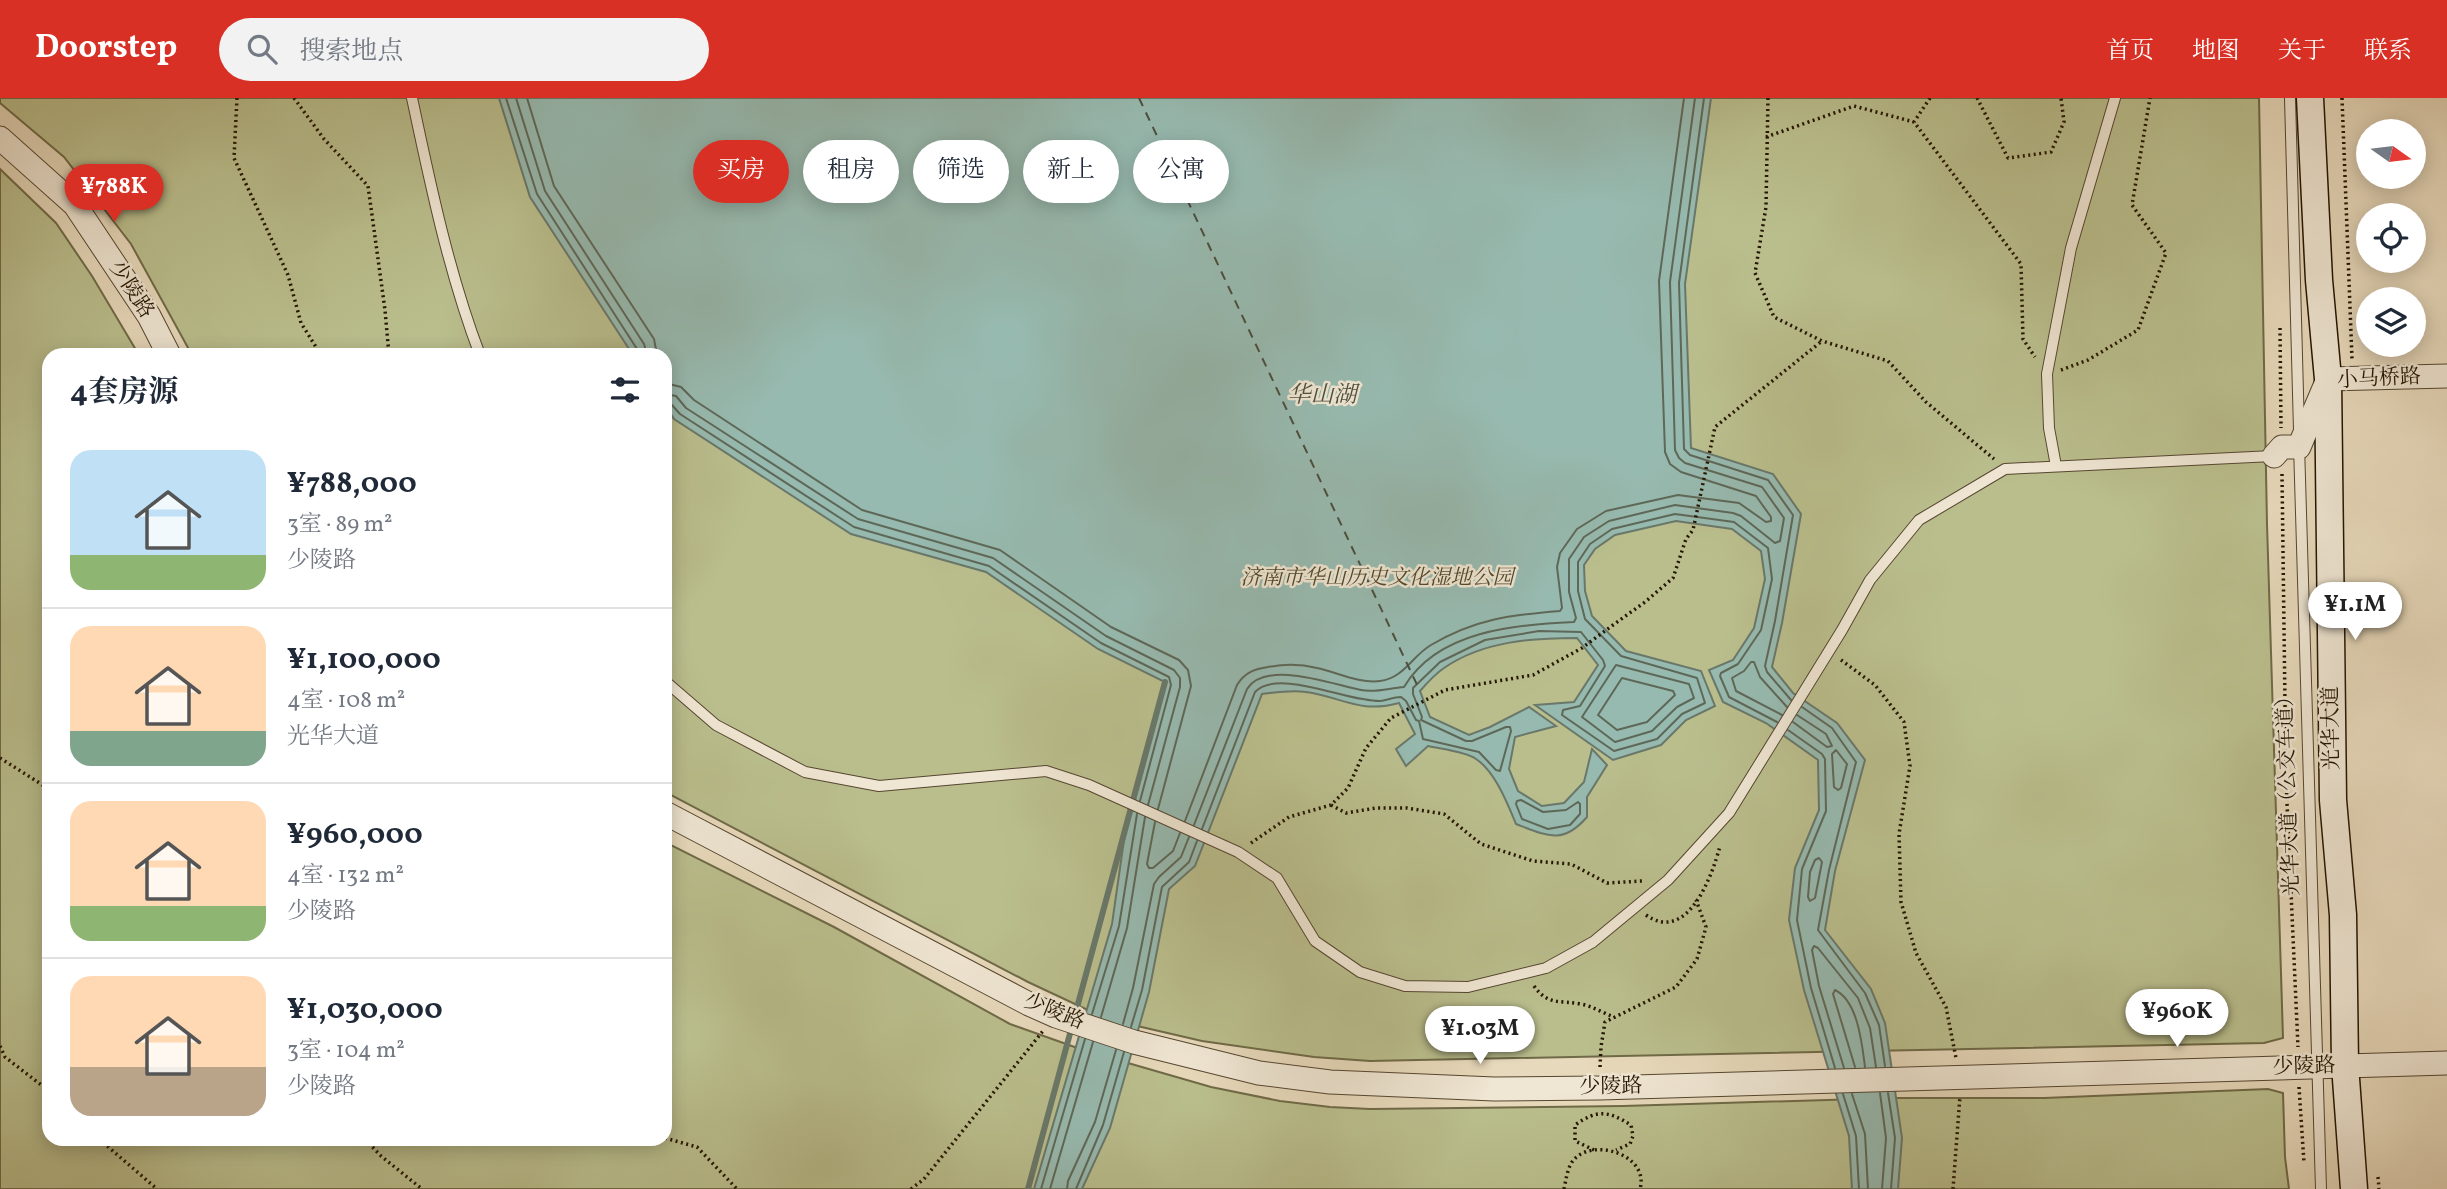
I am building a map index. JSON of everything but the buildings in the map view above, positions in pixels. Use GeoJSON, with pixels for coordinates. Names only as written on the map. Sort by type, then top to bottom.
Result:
{"type":"FeatureCollection","features":[{"type":"Feature","properties":{"kind":"main road","name":"光华大道"},"geometry":{"type":"LineString","coordinates":[[2310,98],[2319,280],[2328,379],[2333,800],[2343,915],[2345,1065],[2354,1189]]}},
{"type":"Feature","properties":{"kind":"street","name":"少陵路"},"geometry":{"type":"LineString","coordinates":[[0,138],[75,205],[149,316],[165,348]]}},
{"type":"Feature","properties":{"kind":"street","name":"小马桥路"},"geometry":{"type":"LineString","coordinates":[[2285,450],[2328,379],[2447,376]]}},
{"type":"Feature","properties":{"kind":"street","name":"少陵路"},"geometry":{"type":"LineString","coordinates":[[672,817],[1056,1016],[1134,1042],[1259,1073],[1330,1082],[1494,1089],[1961,1079],[2447,1063]]}},
{"type":"Feature","properties":{"kind":"lane"},"geometry":{"type":"LineString","coordinates":[[412,98],[430,180],[477,348]]}},
{"type":"Feature","properties":{"kind":"lane"},"geometry":{"type":"LineString","coordinates":[[2056,466],[2049,428],[2047,374],[2071,248],[2115,98]]}},
{"type":"Feature","properties":{"kind":"lane","name":"光华大道（公交车道）"},"geometry":{"type":"LineString","coordinates":[[2290,98],[2285,450],[2307,1066],[2321,1189]]}},
{"type":"Feature","properties":{"kind":"lane"},"geometry":{"type":"LineString","coordinates":[[672,687],[716,726],[805,772],[879,786],[1046,771],[1089,785],[1238,852],[1277,878],[1315,941],[1360,972],[1405,986],[1468,987],[1546,968],[1594,942],[1668,880],[1728,813],[1870,580],[1919,520],[2005,469],[2285,450]]}},
{"type":"Feature","properties":{"kind":"path"},"geometry":{"type":"LineString","coordinates":[[237,98],[234,158],[288,275],[301,323],[317,348]]}},
{"type":"Feature","properties":{"kind":"path"},"geometry":{"type":"LineString","coordinates":[[294,98],[324,139],[368,186],[388,348]]}},
{"type":"Feature","properties":{"kind":"path"},"geometry":{"type":"LineString","coordinates":[[1768,98],[1766,207],[1755,273],[1774,317],[1822,341],[1888,361],[1926,402],[2005,469]]}},
{"type":"Feature","properties":{"kind":"path"},"geometry":{"type":"LineString","coordinates":[[1977,98],[2008,158],[2051,152],[2064,122],[2061,98]]}},
{"type":"Feature","properties":{"kind":"path"},"geometry":{"type":"LineString","coordinates":[[1766,137],[1854,106],[1914,122]]}},
{"type":"Feature","properties":{"kind":"path"},"geometry":{"type":"LineString","coordinates":[[2280,317],[2285,450],[2286,781],[2307,1066],[2304,1163]]}},
{"type":"Feature","properties":{"kind":"path"},"geometry":{"type":"LineString","coordinates":[[1238,852],[1289,817],[1331,805],[1348,788],[1366,748],[1396,715],[1446,690],[1533,675],[1582,648],[1645,603],[1673,578],[1686,539],[1693,530],[1715,427],[1822,341]]}},
{"type":"Feature","properties":{"kind":"path"},"geometry":{"type":"LineString","coordinates":[[1828,650],[1875,685],[1904,722],[1910,766],[1899,834],[1901,902],[1916,953],[1946,1007],[1961,1079],[1953,1189]]}},
{"type":"Feature","properties":{"kind":"path"},"geometry":{"type":"LineString","coordinates":[[0,758],[42,785]]}},
{"type":"Feature","properties":{"kind":"path"},"geometry":{"type":"LineString","coordinates":[[1331,805],[1346,813],[1376,808],[1407,808],[1444,814],[1481,844],[1533,861],[1571,864],[1607,883],[1668,880]]}},
{"type":"Feature","properties":{"kind":"path"},"geometry":{"type":"LineString","coordinates":[[1636,907],[1657,922],[1674,922],[1688,912],[1713,873],[1728,813]]}},
{"type":"Feature","properties":{"kind":"path"},"geometry":{"type":"LineString","coordinates":[[1600,1088],[1601,1046],[1605,1022],[1676,987],[1697,959],[1706,927],[1696,900]]}},
{"type":"Feature","properties":{"kind":"path"},"geometry":{"type":"LineString","coordinates":[[1525,973],[1540,995],[1558,1003],[1582,1004],[1614,1017]]}},
{"type":"Feature","properties":{"kind":"path"},"geometry":{"type":"LineString","coordinates":[[911,1189],[924,1179],[1056,1016]]}},
{"type":"Feature","properties":{"kind":"path"},"geometry":{"type":"LineString","coordinates":[[0,1046],[5,1057],[42,1086]]}},
{"type":"Feature","properties":{"kind":"path"},"geometry":{"type":"LineString","coordinates":[[1564,1189],[1574,1158],[1594,1150],[1616,1150],[1630,1144],[1633,1136],[1631,1125],[1611,1113],[1589,1115],[1575,1125],[1575,1141],[1594,1150]]}},
{"type":"Feature","properties":{"kind":"path"},"geometry":{"type":"LineString","coordinates":[[672,1141],[697,1147],[737,1189]]}},
{"type":"Feature","properties":{"kind":"path"},"geometry":{"type":"LineString","coordinates":[[107,1146],[157,1189]]}},
{"type":"Feature","properties":{"kind":"path"},"geometry":{"type":"LineString","coordinates":[[372,1146],[422,1189]]}},
{"type":"Feature","properties":{"kind":"path"},"geometry":{"type":"LineString","coordinates":[[1616,1150],[1626,1156],[1637,1170],[1640,1189]]}},
{"type":"Feature","properties":{"kind":"green space","name":"济南市华山历史文化湿地公园"},"geometry":{"type":"Polygon","coordinates":[[[0,98],[2259,98],[2267,524],[2283,1038],[2264,1043],[1370,1061],[1314,1057],[1202,1041],[1107,1019],[1028,982],[672,796],[672,348],[188,348],[131,244],[64,157],[0,103],[0,98]]]}},
{"type":"Feature","properties":{"kind":"green space"},"geometry":{"type":"Polygon","coordinates":[[[0,169],[56,223],[92,276],[135,348],[42,348],[42,1146],[672,1146],[672,846],[834,927],[1010,1024],[1083,1050],[1211,1087],[1280,1101],[1370,1109],[1623,1106],[1893,1098],[2044,1098],[2268,1089],[2283,1093],[2289,1189],[0,1189],[0,169]]]}},
{"type":"Feature","properties":{"kind":"water","name":"华山湖"},"geometry":{"type":"Polygon","coordinates":[[[499,98],[1711,98],[1685,284],[1691,448],[1773,474],[1801,514],[1772,667],[1793,693],[1837,723],[1865,760],[1835,871],[1825,930],[1871,989],[1885,1023],[1902,1138],[1898,1189],[1852,1189],[1849,1136],[1804,990],[1789,920],[1795,868],[1819,810],[1818,760],[1766,723],[1723,702],[1709,670],[1733,660],[1754,628],[1765,579],[1761,551],[1732,529],[1676,521],[1615,535],[1595,549],[1584,565],[1585,591],[1592,616],[1626,651],[1701,671],[1715,706],[1686,720],[1661,745],[1613,760],[1535,705],[1574,702],[1598,665],[1577,638],[1525,640],[1475,652],[1444,668],[1420,691],[1430,717],[1469,735],[1529,707],[1556,726],[1515,737],[1509,769],[1518,791],[1542,806],[1564,803],[1584,782],[1592,749],[1607,765],[1587,797],[1587,817],[1570,832],[1562,835],[1546,834],[1516,824],[1495,780],[1483,764],[1472,757],[1428,746],[1406,766],[1396,749],[1415,734],[1399,703],[1373,707],[1306,692],[1262,694],[1195,866],[1169,889],[1149,992],[1110,1128],[1082,1189],[1034,1189],[1112,924],[1126,826],[1165,682],[1098,649],[986,572],[851,534],[674,419],[672,348],[628,348],[530,197],[499,98]]]}},
{"type":"Feature","properties":{"kind":"waterway"},"geometry":{"type":"LineString","coordinates":[[1028,1189],[1165,682]]}},
{"type":"Feature","properties":{"kind":"ferry route"},"geometry":{"type":"LineString","coordinates":[[1139,98],[1420,691]]}}]}
